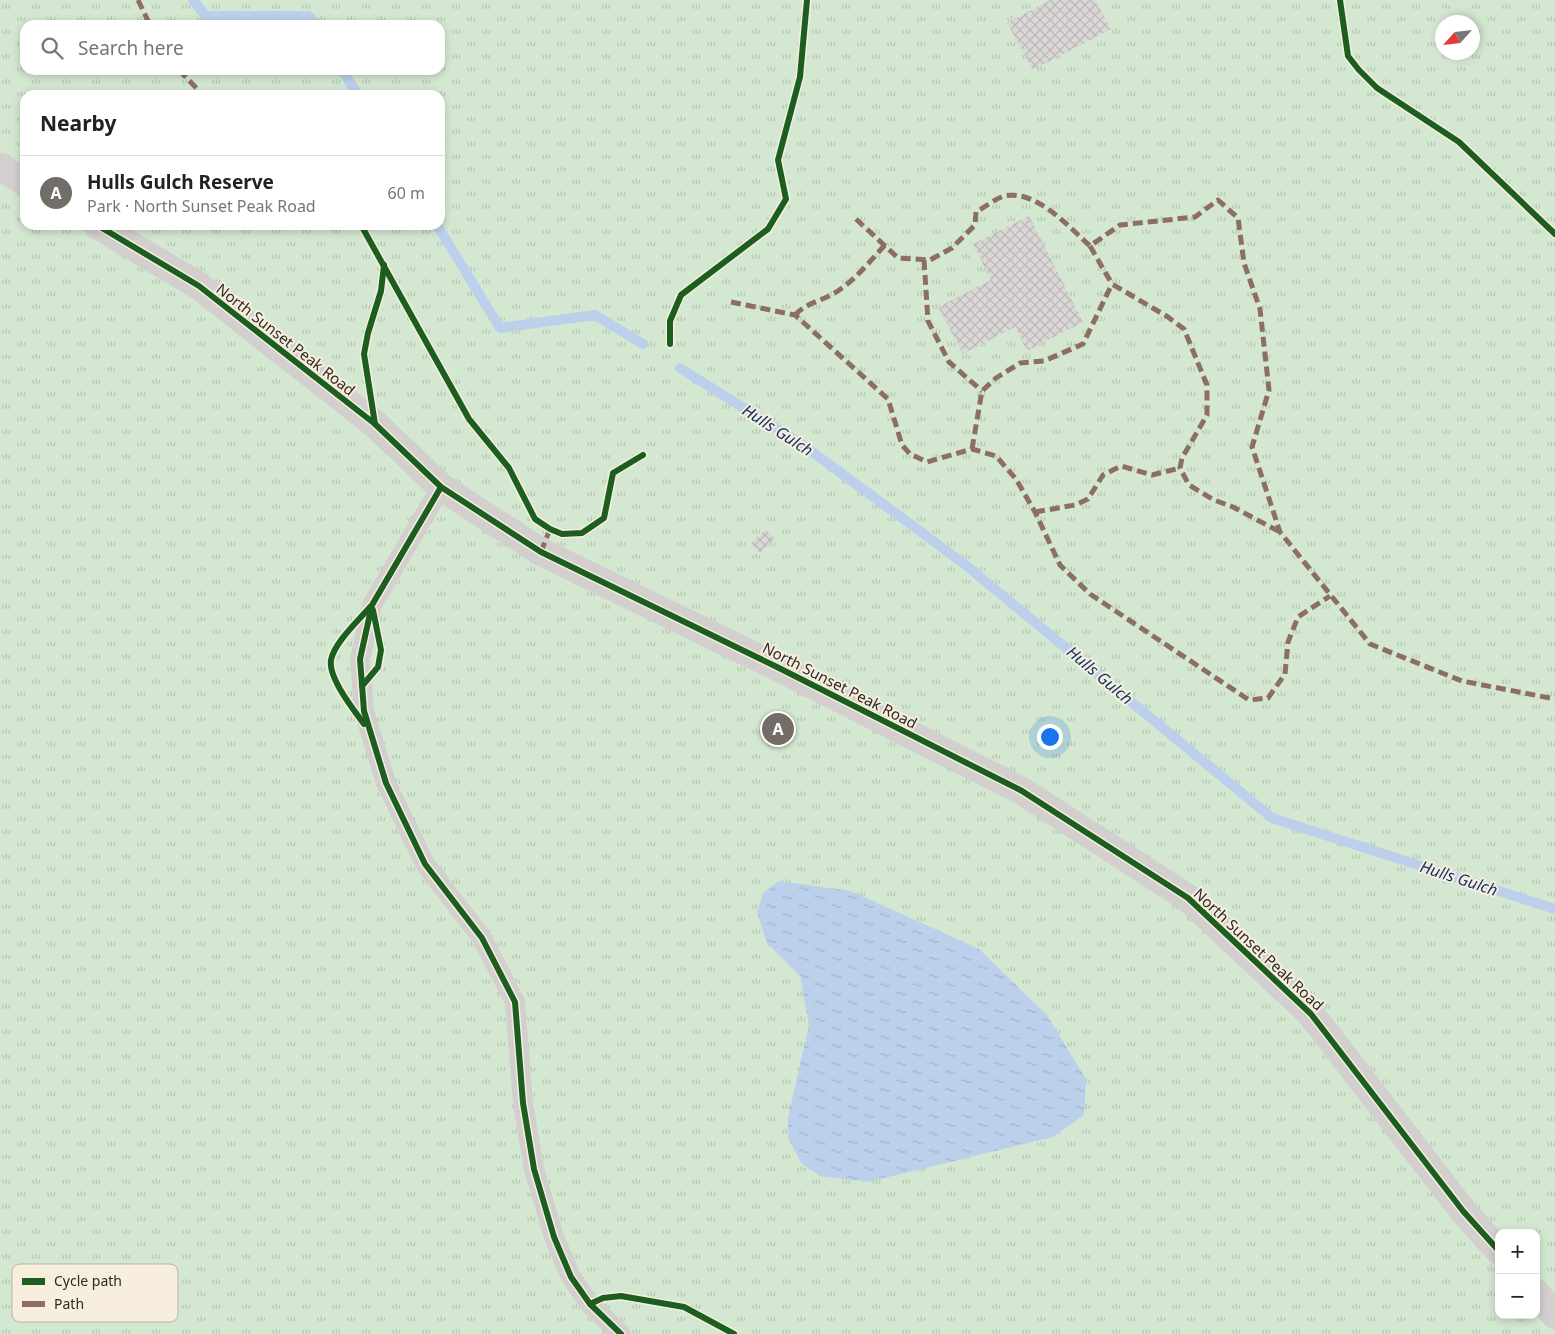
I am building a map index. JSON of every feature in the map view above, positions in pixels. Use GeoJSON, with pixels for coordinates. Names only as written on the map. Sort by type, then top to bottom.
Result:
{"type":"FeatureCollection","features":[{"type":"Feature","properties":{"kind":"street"},"geometry":{"type":"LineString","coordinates":[[0,167],[20,179]]}},
{"type":"Feature","properties":{"kind":"street","name":"North Sunset Peak Road"},"geometry":{"type":"LineString","coordinates":[[105,230],[198,286],[375,424],[441,487],[541,552],[779,668],[1022,791],[1188,898],[1311,1014],[1458,1204],[1495,1246]]}},
{"type":"Feature","properties":{"kind":"street"},"geometry":{"type":"LineString","coordinates":[[1540,1298],[1555,1314]]}},
{"type":"Feature","properties":{"kind":"lane"},"geometry":{"type":"LineString","coordinates":[[441,487],[372,605],[360,659],[364,711],[386,783],[426,864],[482,938],[515,1002],[523,1103],[532,1160],[554,1237],[571,1278],[590,1304],[621,1334]]}},
{"type":"Feature","properties":{"kind":"green space"},"geometry":{"type":"Polygon","coordinates":[[[0,0],[1555,0],[1555,1334],[0,1334],[0,0]]]}},
{"type":"Feature","properties":{"kind":"water"},"geometry":{"type":"Polygon","coordinates":[[[779,881],[851,891],[979,949],[1047,1015],[1086,1079],[1084,1115],[1053,1137],[868,1182],[820,1176],[802,1164],[788,1138],[788,1117],[809,1025],[800,976],[767,943],[757,913],[763,893],[779,881]]]}},
{"type":"Feature","properties":{"kind":"building"},"geometry":{"type":"Polygon","coordinates":[[[1050,0],[1095,0],[1111,29],[1033,70],[1007,23],[1050,0]]]}},
{"type":"Feature","properties":{"kind":"building"},"geometry":{"type":"Polygon","coordinates":[[[1029,216],[1083,322],[1027,351],[1015,327],[963,354],[938,307],[991,280],[973,244],[1029,216]]]}},
{"type":"Feature","properties":{"kind":"building"},"geometry":{"type":"Polygon","coordinates":[[[766,529],[775,539],[760,553],[751,543],[766,529]]]}},
{"type":"Feature","properties":{"kind":"waterway","name":"Hulls Gulch"},"geometry":{"type":"LineString","coordinates":[[193,0],[206,16],[309,16],[312,20]]}},
{"type":"Feature","properties":{"kind":"waterway","name":"Hulls Gulch"},"geometry":{"type":"LineString","coordinates":[[345,75],[355,90]]}},
{"type":"Feature","properties":{"kind":"waterway","name":"Hulls Gulch"},"geometry":{"type":"LineString","coordinates":[[440,230],[500,328],[595,315],[643,344]]}},
{"type":"Feature","properties":{"kind":"waterway","name":"Hulls Gulch"},"geometry":{"type":"LineString","coordinates":[[680,368],[803,445],[963,563],[1272,818],[1555,909]]}},
{"type":"Feature","properties":{"kind":"marked path"},"geometry":{"type":"LineString","coordinates":[[138,0],[148,20]]}},
{"type":"Feature","properties":{"kind":"marked path"},"geometry":{"type":"LineString","coordinates":[[184,75],[198,90]]}},
{"type":"Feature","properties":{"kind":"marked path"},"geometry":{"type":"LineString","coordinates":[[856,219],[898,258],[930,260],[952,248],[975,225],[976,212],[1004,196],[1016,195],[1040,204],[1062,220],[1090,246],[1120,225],[1195,217],[1218,200],[1238,218],[1244,263],[1260,309],[1269,390],[1252,447],[1280,532],[1370,644],[1462,681],[1555,699]]}},
{"type":"Feature","properties":{"kind":"marked path"},"geometry":{"type":"LineString","coordinates":[[795,315],[803,308],[833,294],[848,284],[885,245]]}},
{"type":"Feature","properties":{"kind":"marked path"},"geometry":{"type":"LineString","coordinates":[[1090,246],[1112,284],[1168,317],[1184,329],[1207,385],[1207,415],[1182,458],[1180,468],[1189,485],[1214,500],[1233,507],[1280,532]]}},
{"type":"Feature","properties":{"kind":"marked path"},"geometry":{"type":"LineString","coordinates":[[924,260],[928,321],[949,362],[982,391]]}},
{"type":"Feature","properties":{"kind":"marked path"},"geometry":{"type":"LineString","coordinates":[[972,449],[982,391],[996,378],[1020,363],[1044,361],[1083,344],[1112,284]]}},
{"type":"Feature","properties":{"kind":"marked path"},"geometry":{"type":"LineString","coordinates":[[731,302],[795,315],[888,399],[902,445],[910,454],[927,462],[972,449],[996,456],[1016,479],[1035,512],[1060,565],[1090,594],[1249,700],[1268,698],[1285,674],[1288,642],[1298,617],[1330,596]]}},
{"type":"Feature","properties":{"kind":"marked path"},"geometry":{"type":"LineString","coordinates":[[1035,512],[1075,505],[1088,499],[1103,475],[1121,466],[1152,475],[1180,468]]}},
{"type":"Feature","properties":{"kind":"marked path"},"geometry":{"type":"LineString","coordinates":[[541,552],[550,529]]}},
{"type":"Feature","properties":{"kind":"cycle path"},"geometry":{"type":"LineString","coordinates":[[670,344],[670,321],[681,295],[768,229],[786,199],[778,160],[800,77],[807,0]]}},
{"type":"Feature","properties":{"kind":"cycle path"},"geometry":{"type":"LineString","coordinates":[[1340,0],[1348,56],[1359,70],[1377,88],[1459,142],[1555,234]]}},
{"type":"Feature","properties":{"kind":"cycle path"},"geometry":{"type":"LineString","coordinates":[[105,230],[199,286],[375,424],[441,487],[541,552],[779,668],[1022,791],[1188,898],[1311,1014],[1463,1211],[1495,1247]]}},
{"type":"Feature","properties":{"kind":"cycle path"},"geometry":{"type":"LineString","coordinates":[[364,230],[469,419],[509,468],[535,519],[562,534],[582,533],[604,518],[613,473],[643,455]]}},
{"type":"Feature","properties":{"kind":"cycle path"},"geometry":{"type":"LineString","coordinates":[[375,424],[364,354],[368,333],[381,291],[384,265]]}},
{"type":"Feature","properties":{"kind":"cycle path"},"geometry":{"type":"LineString","coordinates":[[441,487],[372,605],[360,659],[364,711],[386,783],[425,864],[482,938],[515,1002],[523,1103],[534,1169],[554,1237],[571,1277],[590,1304],[621,1334]]}},
{"type":"Feature","properties":{"kind":"cycle path"},"geometry":{"type":"LineString","coordinates":[[364,724],[337,684],[333,676],[331,660],[342,639],[370,607]]}},
{"type":"Feature","properties":{"kind":"cycle path"},"geometry":{"type":"LineString","coordinates":[[362,686],[378,667],[381,650],[373,610]]}},
{"type":"Feature","properties":{"kind":"cycle path"},"geometry":{"type":"LineString","coordinates":[[590,1304],[603,1298],[621,1296],[684,1307],[734,1334]]}},
{"type":"Feature","properties":{"kind":"place","name":"Hulls Gulch Reserve"},"geometry":{"type":"Point","coordinates":[778,729]}}]}
